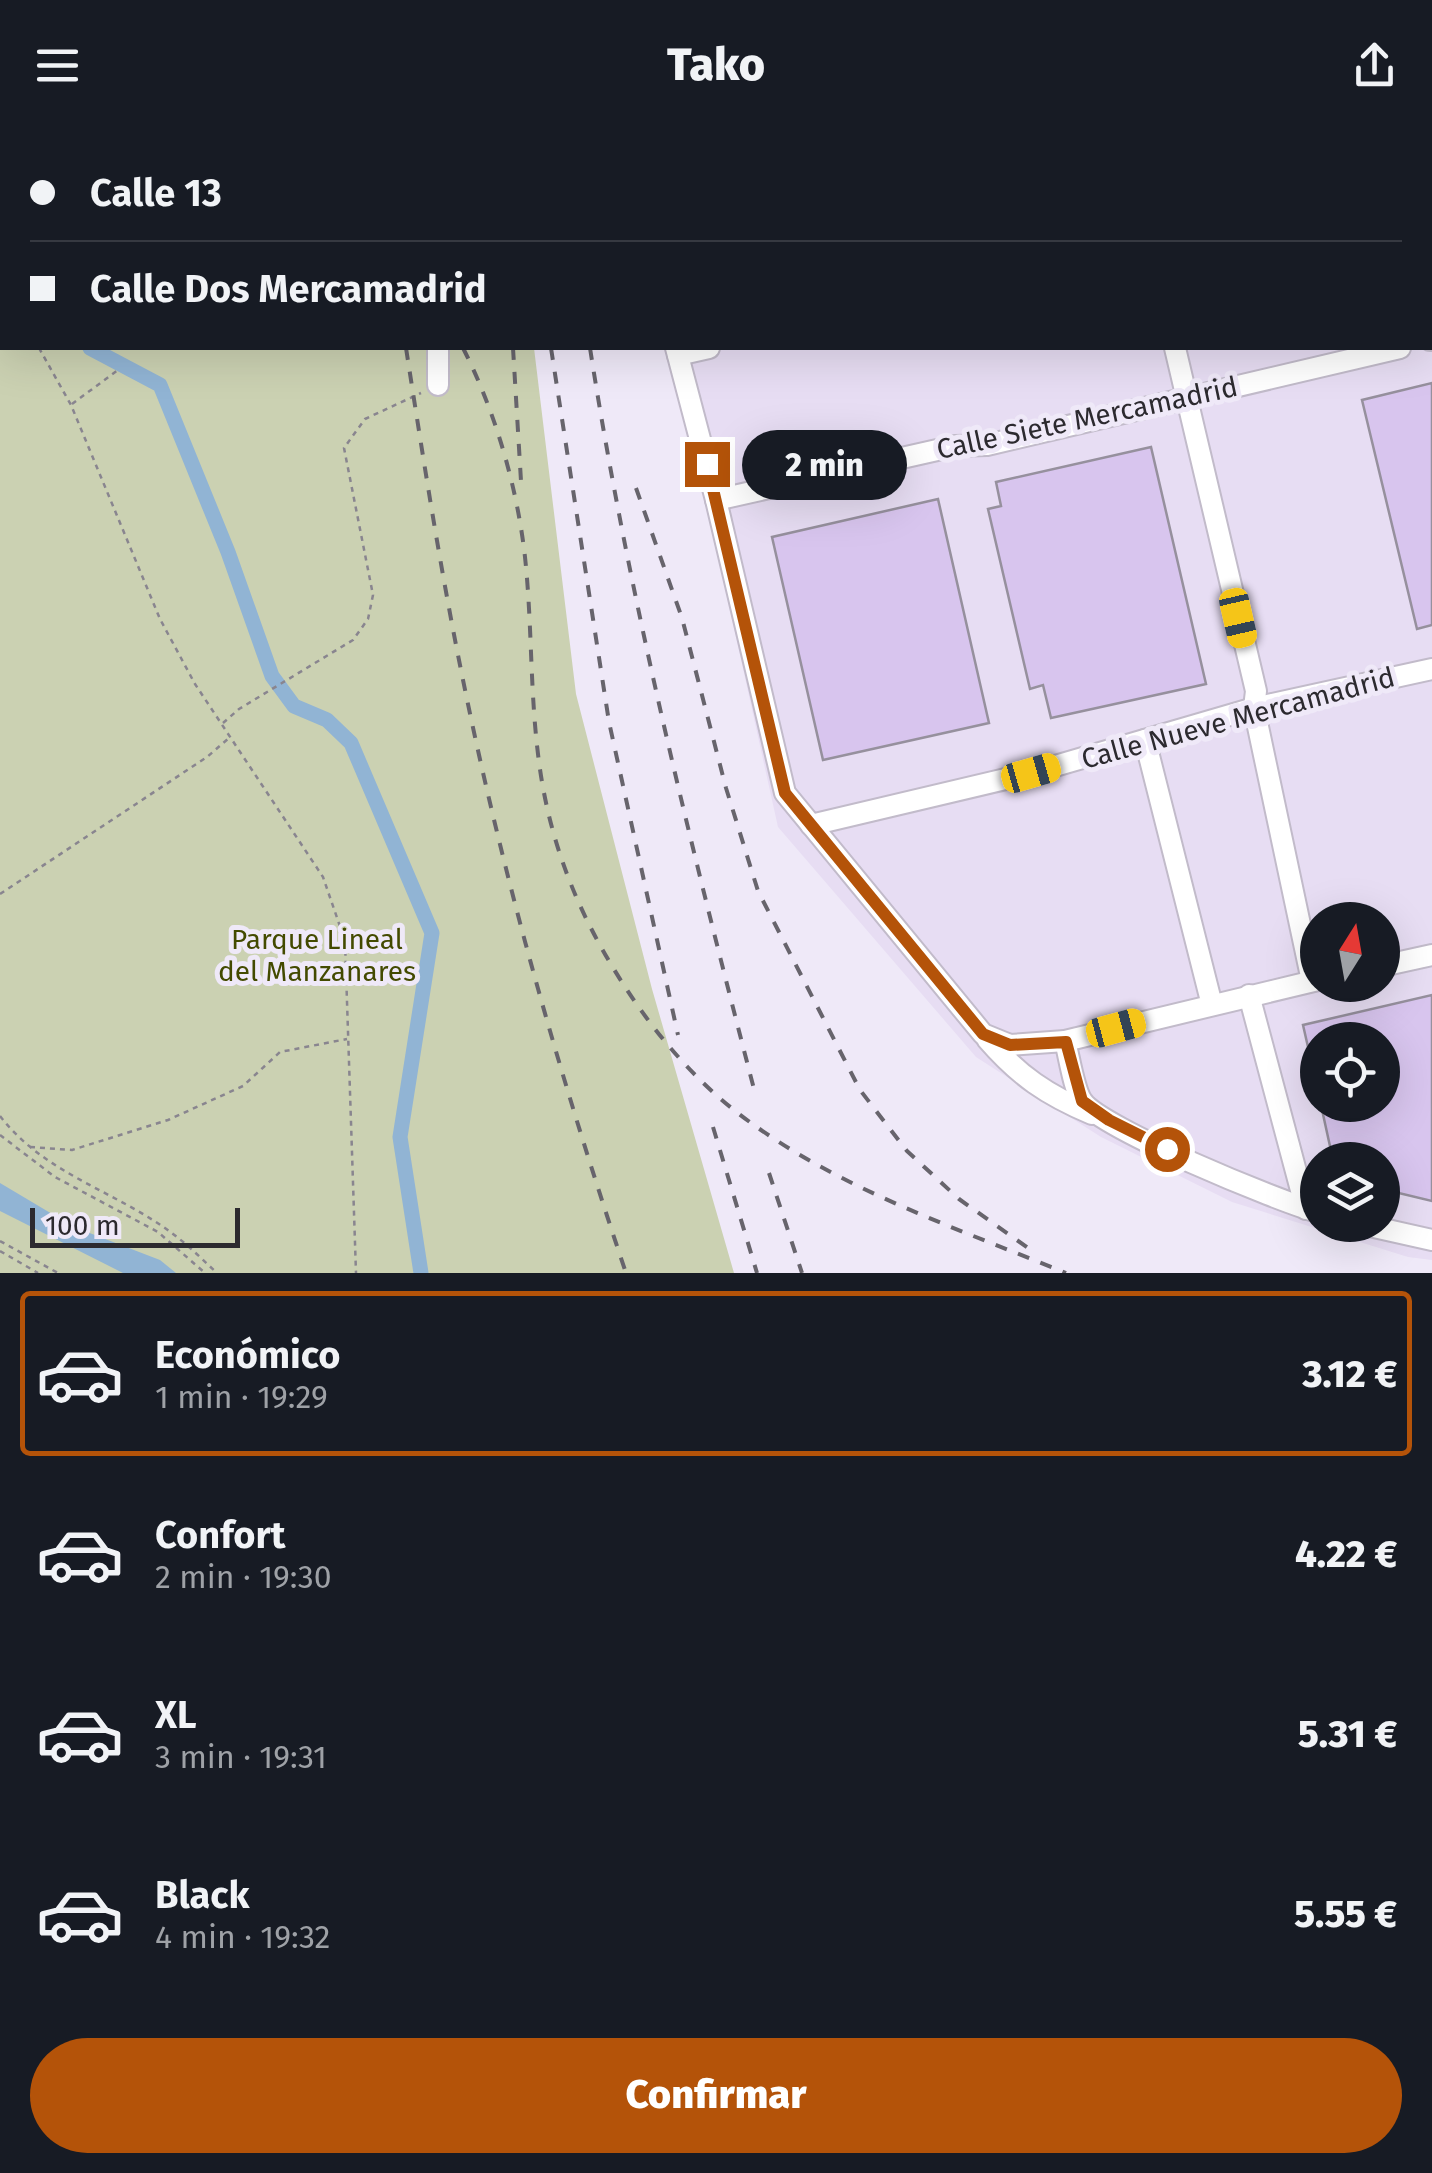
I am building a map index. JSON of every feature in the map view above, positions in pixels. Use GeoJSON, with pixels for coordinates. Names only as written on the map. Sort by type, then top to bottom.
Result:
{"type":"FeatureCollection","features":[{"type":"Feature","properties":{"kind":"lane"},"geometry":{"type":"LineString","coordinates":[[438,350],[438,385]]}},
{"type":"Feature","properties":{"kind":"lane"},"geometry":{"type":"LineString","coordinates":[[1175,350],[1256,691],[1254,708],[1300,913]]}},
{"type":"Feature","properties":{"kind":"lane","name":"Calle Siete Mercamadrid"},"geometry":{"type":"LineString","coordinates":[[716,500],[955,446],[987,444],[1391,350]]}},
{"type":"Feature","properties":{"kind":"lane"},"geometry":{"type":"LineString","coordinates":[[677,351],[785,793],[983,1034],[1032,1084],[1236,1183],[1300,1207]]}},
{"type":"Feature","properties":{"kind":"lane","name":"Calle Nueve Mercamadrid"},"geometry":{"type":"LineString","coordinates":[[810,825],[1031,773],[1254,708],[1432,669]]}},
{"type":"Feature","properties":{"kind":"lane"},"geometry":{"type":"LineString","coordinates":[[1145,740],[1212,1005]]}},
{"type":"Feature","properties":{"kind":"lane"},"geometry":{"type":"LineString","coordinates":[[1400,962],[1432,955]]}},
{"type":"Feature","properties":{"kind":"lane"},"geometry":{"type":"LineString","coordinates":[[983,1034],[1010,1045],[1066,1042],[1300,984]]}},
{"type":"Feature","properties":{"kind":"lane"},"geometry":{"type":"LineString","coordinates":[[1248,996],[1300,1171]]}},
{"type":"Feature","properties":{"kind":"lane"},"geometry":{"type":"LineString","coordinates":[[1066,1042],[1082,1101],[1109,1120]]}},
{"type":"Feature","properties":{"kind":"lane"},"geometry":{"type":"LineString","coordinates":[[1400,1233],[1432,1240]]}},
{"type":"Feature","properties":{"kind":"path"},"geometry":{"type":"LineString","coordinates":[[40,350],[70,405],[160,620],[195,684],[324,877],[332,897],[345,941],[356,1273]]}},
{"type":"Feature","properties":{"kind":"path"},"geometry":{"type":"LineString","coordinates":[[70,405],[118,370]]}},
{"type":"Feature","properties":{"kind":"path"},"geometry":{"type":"LineString","coordinates":[[222,724],[239,708],[354,640],[368,619],[373,594],[344,448],[366,419],[438,385]]}},
{"type":"Feature","properties":{"kind":"path"},"geometry":{"type":"LineString","coordinates":[[0,894],[194,766],[230,737]]}},
{"type":"Feature","properties":{"kind":"path"},"geometry":{"type":"LineString","coordinates":[[30,1147],[72,1150],[168,1120],[243,1086],[280,1052],[347,1039]]}},
{"type":"Feature","properties":{"kind":"path"},"geometry":{"type":"LineString","coordinates":[[0,1116],[56,1168],[176,1236],[217,1273]]}},
{"type":"Feature","properties":{"kind":"path"},"geometry":{"type":"LineString","coordinates":[[0,1135],[9,1146],[55,1177],[158,1232],[205,1273]]}},
{"type":"Feature","properties":{"kind":"path"},"geometry":{"type":"LineString","coordinates":[[0,1241],[58,1273]]}},
{"type":"Feature","properties":{"kind":"path"},"geometry":{"type":"LineString","coordinates":[[0,1251],[38,1273]]}},
{"type":"Feature","properties":{"kind":"shaded area"},"geometry":{"type":"Polygon","coordinates":[[[672,350],[1432,350],[1432,1260],[1360,1242],[1400,1242],[1400,1142],[1300,1142],[1300,1223],[1232,1202],[1101,1137],[976,1057],[778,827],[672,350]]]}},
{"type":"Feature","properties":{"kind":"green space","name":"Parque Lineal del Manzanares"},"geometry":{"type":"Polygon","coordinates":[[[0,350],[534,350],[576,694],[652,989],[734,1273],[0,1273],[0,350]]]}},
{"type":"Feature","properties":{"kind":"water"},"geometry":{"type":"Polygon","coordinates":[[[0,1183],[74,1227],[160,1260],[176,1273],[123,1273],[0,1211],[0,1183]]]}},
{"type":"Feature","properties":{"kind":"building"},"geometry":{"type":"Polygon","coordinates":[[[1432,383],[1432,625],[1417,629],[1362,400],[1432,383]]]}},
{"type":"Feature","properties":{"kind":"building"},"geometry":{"type":"Polygon","coordinates":[[[1151,447],[1206,684],[1051,718],[1043,685],[1030,689],[988,509],[1001,506],[996,482],[1151,447]]]}},
{"type":"Feature","properties":{"kind":"building"},"geometry":{"type":"Polygon","coordinates":[[[938,499],[989,723],[823,760],[772,537],[938,499]]]}},
{"type":"Feature","properties":{"kind":"building"},"geometry":{"type":"Polygon","coordinates":[[[1432,995],[1432,1201],[1400,1193],[1400,1142],[1329,1142],[1325,1122],[1400,1122],[1400,1022],[1316,1022],[1432,995]]]}},
{"type":"Feature","properties":{"kind":"waterway"},"geometry":{"type":"LineString","coordinates":[[94,350],[160,385],[228,552],[272,676],[294,706],[327,720],[351,743],[432,933],[400,1137],[421,1273]]}},
{"type":"Feature","properties":{"kind":"railway"},"geometry":{"type":"LineString","coordinates":[[406,350],[454,634],[496,827],[556,1051],[626,1273]]}},
{"type":"Feature","properties":{"kind":"railway"},"geometry":{"type":"LineString","coordinates":[[464,350],[495,423],[521,530],[538,754],[552,829],[578,901],[628,992],[695,1075],[771,1137],[894,1203],[1066,1273]]}},
{"type":"Feature","properties":{"kind":"railway"},"geometry":{"type":"LineString","coordinates":[[513,350],[521,481]]}},
{"type":"Feature","properties":{"kind":"railway"},"geometry":{"type":"LineString","coordinates":[[551,350],[609,722],[678,1035]]}},
{"type":"Feature","properties":{"kind":"railway"},"geometry":{"type":"LineString","coordinates":[[590,350],[642,629],[755,1093]]}},
{"type":"Feature","properties":{"kind":"railway"},"geometry":{"type":"LineString","coordinates":[[636,488],[682,618],[726,788],[758,891],[860,1090],[907,1151],[959,1199],[1028,1248]]}},
{"type":"Feature","properties":{"kind":"railway"},"geometry":{"type":"LineString","coordinates":[[713,1127],[757,1273]]}},
{"type":"Feature","properties":{"kind":"railway"},"geometry":{"type":"LineString","coordinates":[[769,1173],[802,1273]]}},
{"type":"Feature","properties":{"kind":"route"},"geometry":{"type":"LineString","coordinates":[[707,464],[785,793],[983,1034],[1010,1045],[1066,1042],[1082,1101],[1109,1120],[1167,1149]]}}]}
